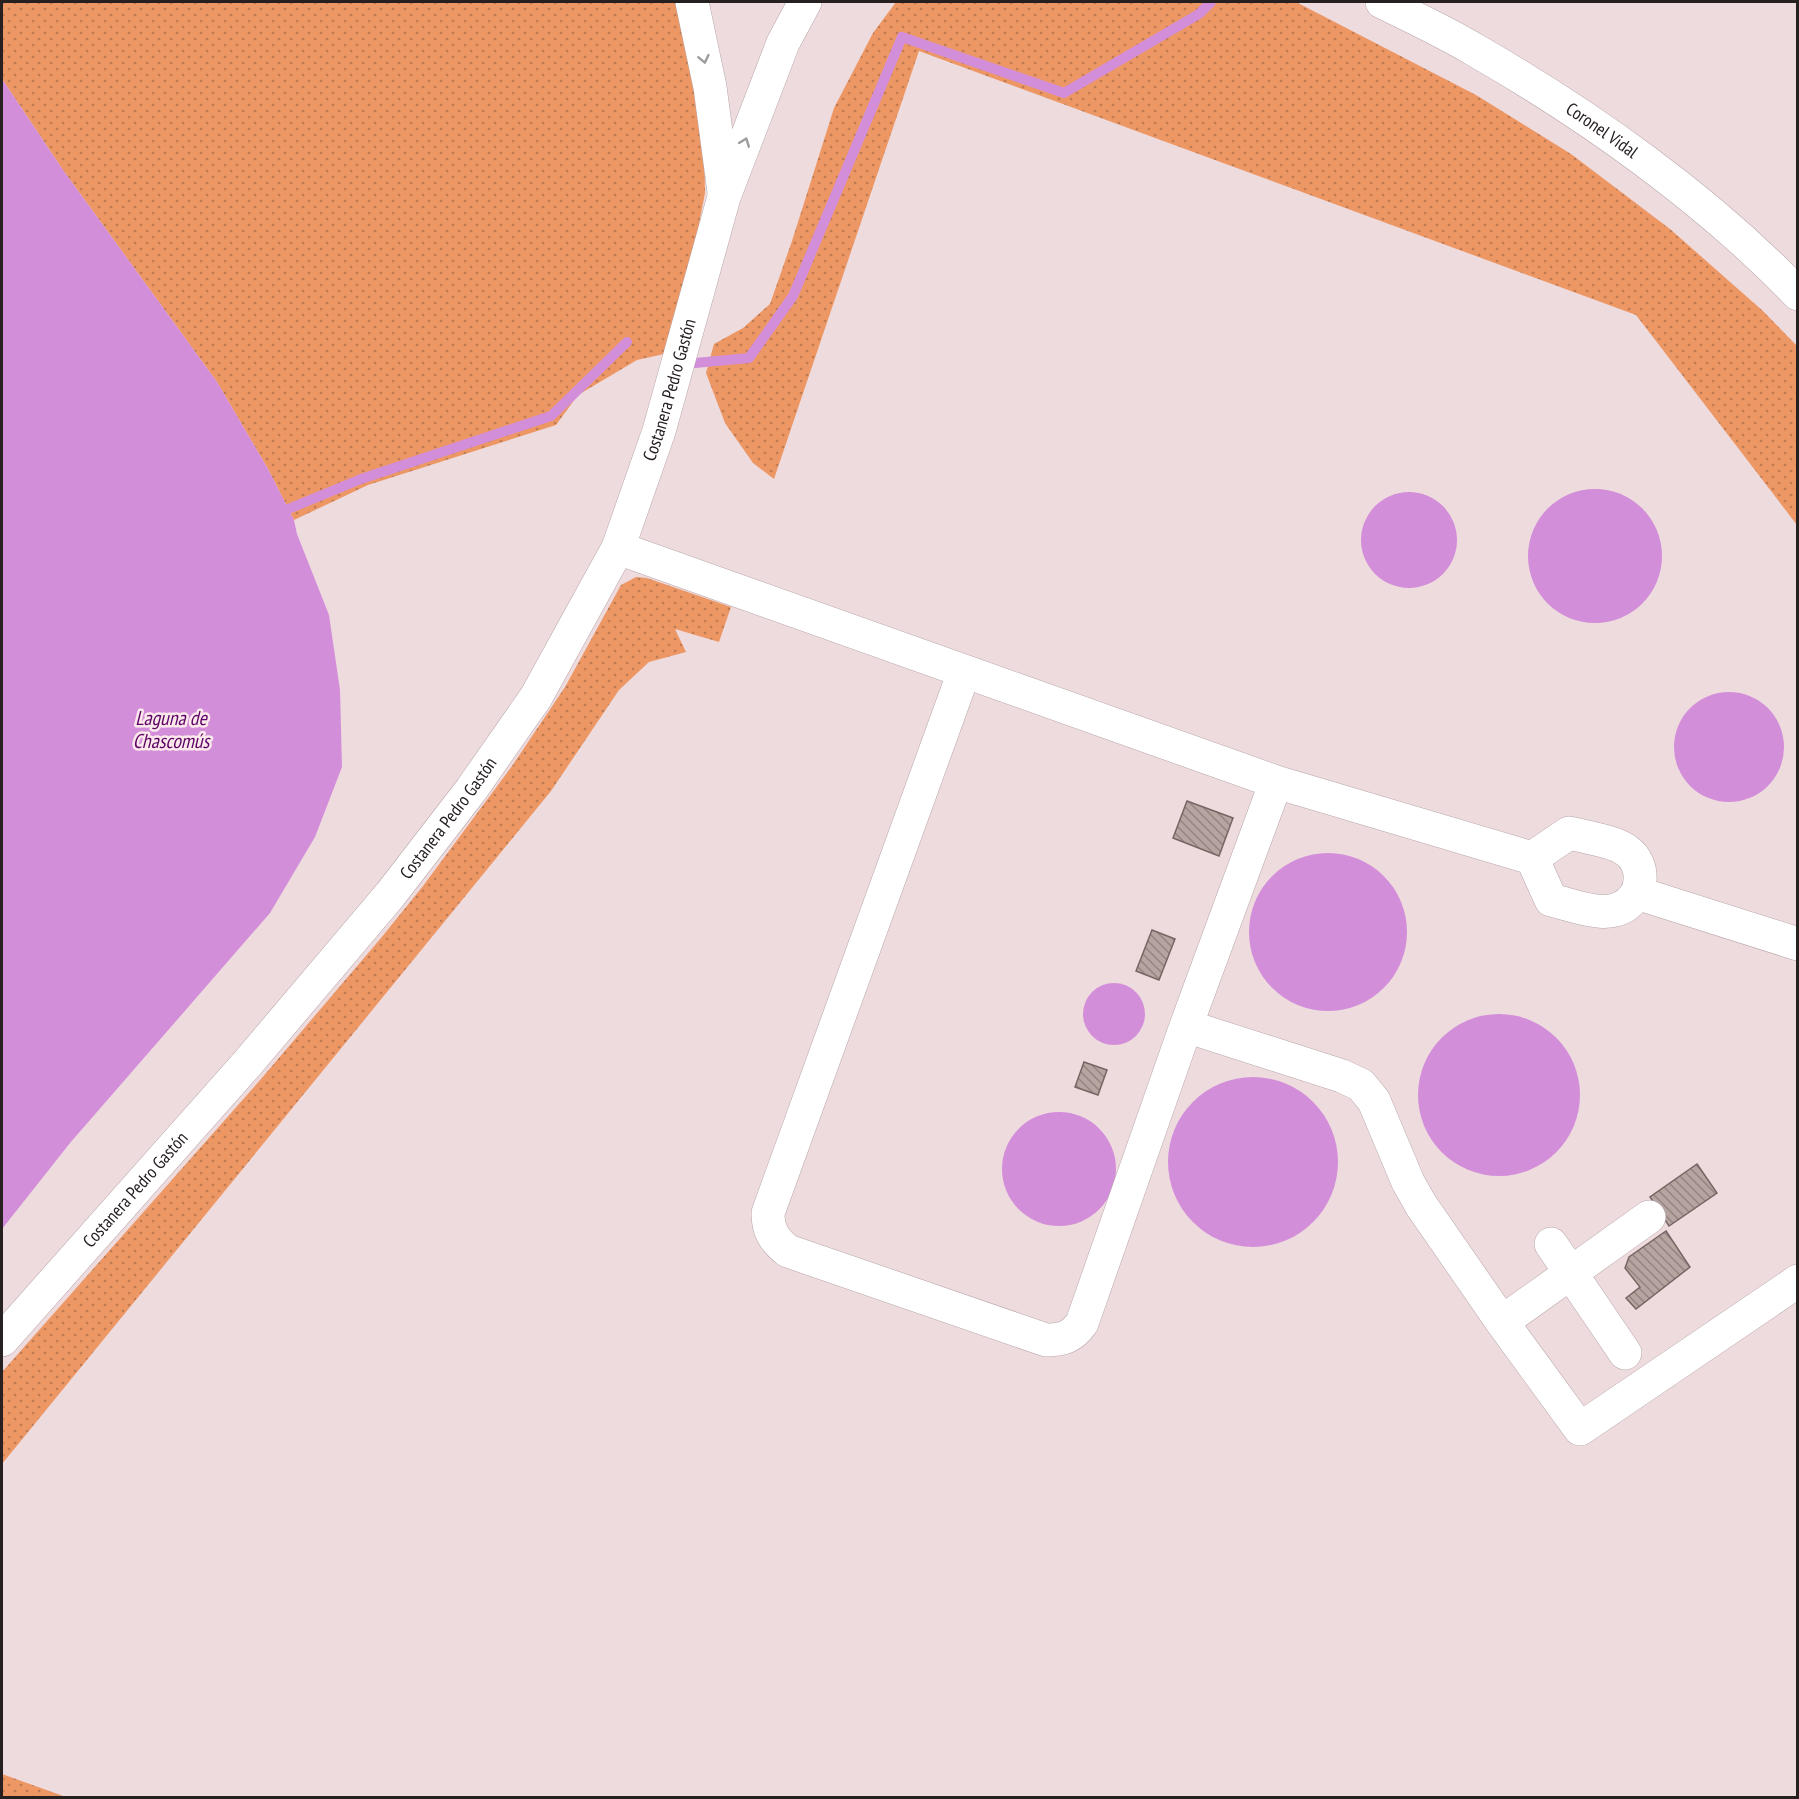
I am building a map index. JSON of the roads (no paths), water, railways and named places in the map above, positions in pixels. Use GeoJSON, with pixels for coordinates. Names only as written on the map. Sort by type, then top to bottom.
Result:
{"type":"FeatureCollection","features":[{"type":"Feature","properties":{"kind":"main road","name":"Costanera Pedro Gastón"},"geometry":{"type":"LineString","coordinates":[[692,2],[710,87],[724,197]]}},
{"type":"Feature","properties":{"kind":"main road","name":"Costanera Pedro Gastón"},"geometry":{"type":"LineString","coordinates":[[2,1340],[246,1065],[390,896],[471,790],[536,697],[618,548],[659,431],[724,197],[783,43],[805,2]]}},
{"type":"Feature","properties":{"kind":"main road","name":"Coronel Vidal"},"geometry":{"type":"LineString","coordinates":[[1382,2],[1474,49],[1546,93],[1629,150],[1702,206],[1797,294]]}},
{"type":"Feature","properties":{"kind":"main road"},"geometry":{"type":"LineString","coordinates":[[618,548],[1276,782],[1532,858],[1551,900],[1600,912],[1611,912],[1622,909],[1637,893],[1640,870],[1628,851],[1618,846],[1569,833],[1532,858]]}},
{"type":"Feature","properties":{"kind":"main road"},"geometry":{"type":"LineString","coordinates":[[964,672],[768,1213],[768,1226],[774,1240],[788,1251],[1046,1340],[1060,1340],[1074,1334],[1082,1323],[1186,1026],[1276,782]]}},
{"type":"Feature","properties":{"kind":"main road"},"geometry":{"type":"LineString","coordinates":[[1637,893],[1797,944]]}},
{"type":"Feature","properties":{"kind":"main road"},"geometry":{"type":"LineString","coordinates":[[1186,1026],[1342,1076],[1361,1085],[1374,1101],[1408,1182],[1421,1205],[1580,1429],[1797,1281]]}},
{"type":"Feature","properties":{"kind":"main road"},"geometry":{"type":"LineString","coordinates":[[1502,1322],[1649,1217]]}},
{"type":"Feature","properties":{"kind":"main road"},"geometry":{"type":"LineString","coordinates":[[1551,1244],[1624,1353]]}},
{"type":"Feature","properties":{"kind":"water","name":"Laguna de Chascomús"},"geometry":{"type":"Polygon","coordinates":[[[2,79],[63,170],[217,382],[268,469],[294,520],[297,534],[329,615],[340,690],[342,767],[315,837],[270,913],[70,1143],[2,1229],[2,79]]]}},
{"type":"Feature","properties":{"kind":"water"},"geometry":{"type":"Polygon","coordinates":[[[1595,489],[1621,494],[1643,508],[1657,530],[1662,556],[1657,582],[1643,604],[1621,618],[1595,623],[1569,618],[1547,604],[1533,582],[1528,556],[1533,530],[1547,508],[1569,494],[1595,489]]]}},
{"type":"Feature","properties":{"kind":"water"},"geometry":{"type":"Polygon","coordinates":[[[1409,492],[1427,496],[1443,506],[1453,522],[1457,540],[1453,558],[1443,574],[1427,584],[1409,588],[1391,584],[1375,574],[1365,558],[1361,540],[1365,522],[1375,506],[1391,496],[1409,492]]]}},
{"type":"Feature","properties":{"kind":"water"},"geometry":{"type":"Polygon","coordinates":[[[1729,692],[1750,697],[1768,708],[1779,726],[1784,747],[1779,768],[1768,786],[1750,797],[1729,802],[1708,797],[1690,786],[1679,768],[1674,747],[1679,726],[1690,708],[1708,697],[1729,692]]]}},
{"type":"Feature","properties":{"kind":"water"},"geometry":{"type":"Polygon","coordinates":[[[1328,853],[1358,859],[1384,876],[1401,902],[1407,932],[1401,962],[1384,988],[1358,1005],[1328,1011],[1298,1005],[1272,988],[1255,962],[1249,932],[1255,902],[1272,876],[1298,859],[1328,853]]]}},
{"type":"Feature","properties":{"kind":"water"},"geometry":{"type":"Polygon","coordinates":[[[1108,983],[1120,983],[1136,992],[1143,1002],[1145,1014],[1143,1026],[1136,1036],[1120,1045],[1108,1045],[1097,1040],[1088,1031],[1083,1020],[1083,1008],[1088,997],[1097,988],[1108,983]]]}},
{"type":"Feature","properties":{"kind":"water"},"geometry":{"type":"Polygon","coordinates":[[[1499,1014],[1530,1021],[1544,1028],[1556,1038],[1566,1050],[1573,1064],[1580,1095],[1573,1126],[1566,1140],[1556,1152],[1544,1162],[1530,1169],[1499,1176],[1468,1169],[1454,1162],[1442,1152],[1432,1140],[1425,1126],[1418,1095],[1425,1064],[1432,1050],[1442,1038],[1454,1028],[1468,1021],[1499,1014]]]}},
{"type":"Feature","properties":{"kind":"water"},"geometry":{"type":"Polygon","coordinates":[[[1253,1077],[1285,1084],[1313,1102],[1331,1130],[1338,1162],[1331,1194],[1313,1222],[1285,1240],[1253,1247],[1221,1240],[1193,1222],[1175,1194],[1168,1162],[1175,1130],[1193,1102],[1221,1084],[1253,1077]]]}},
{"type":"Feature","properties":{"kind":"water"},"geometry":{"type":"Polygon","coordinates":[[[1059,1112],[1081,1116],[1099,1129],[1112,1147],[1116,1169],[1112,1191],[1099,1209],[1081,1222],[1059,1226],[1037,1222],[1019,1209],[1006,1191],[1002,1169],[1006,1147],[1019,1129],[1037,1116],[1059,1112]]]}},
{"type":"Feature","properties":{"kind":"waterway"},"geometry":{"type":"LineString","coordinates":[[695,363],[749,358],[793,296],[902,37],[1064,93],[1199,14],[1211,2]]}},
{"type":"Feature","properties":{"kind":"waterway"},"geometry":{"type":"LineString","coordinates":[[276,514],[361,479],[551,416],[627,342]]}}]}
